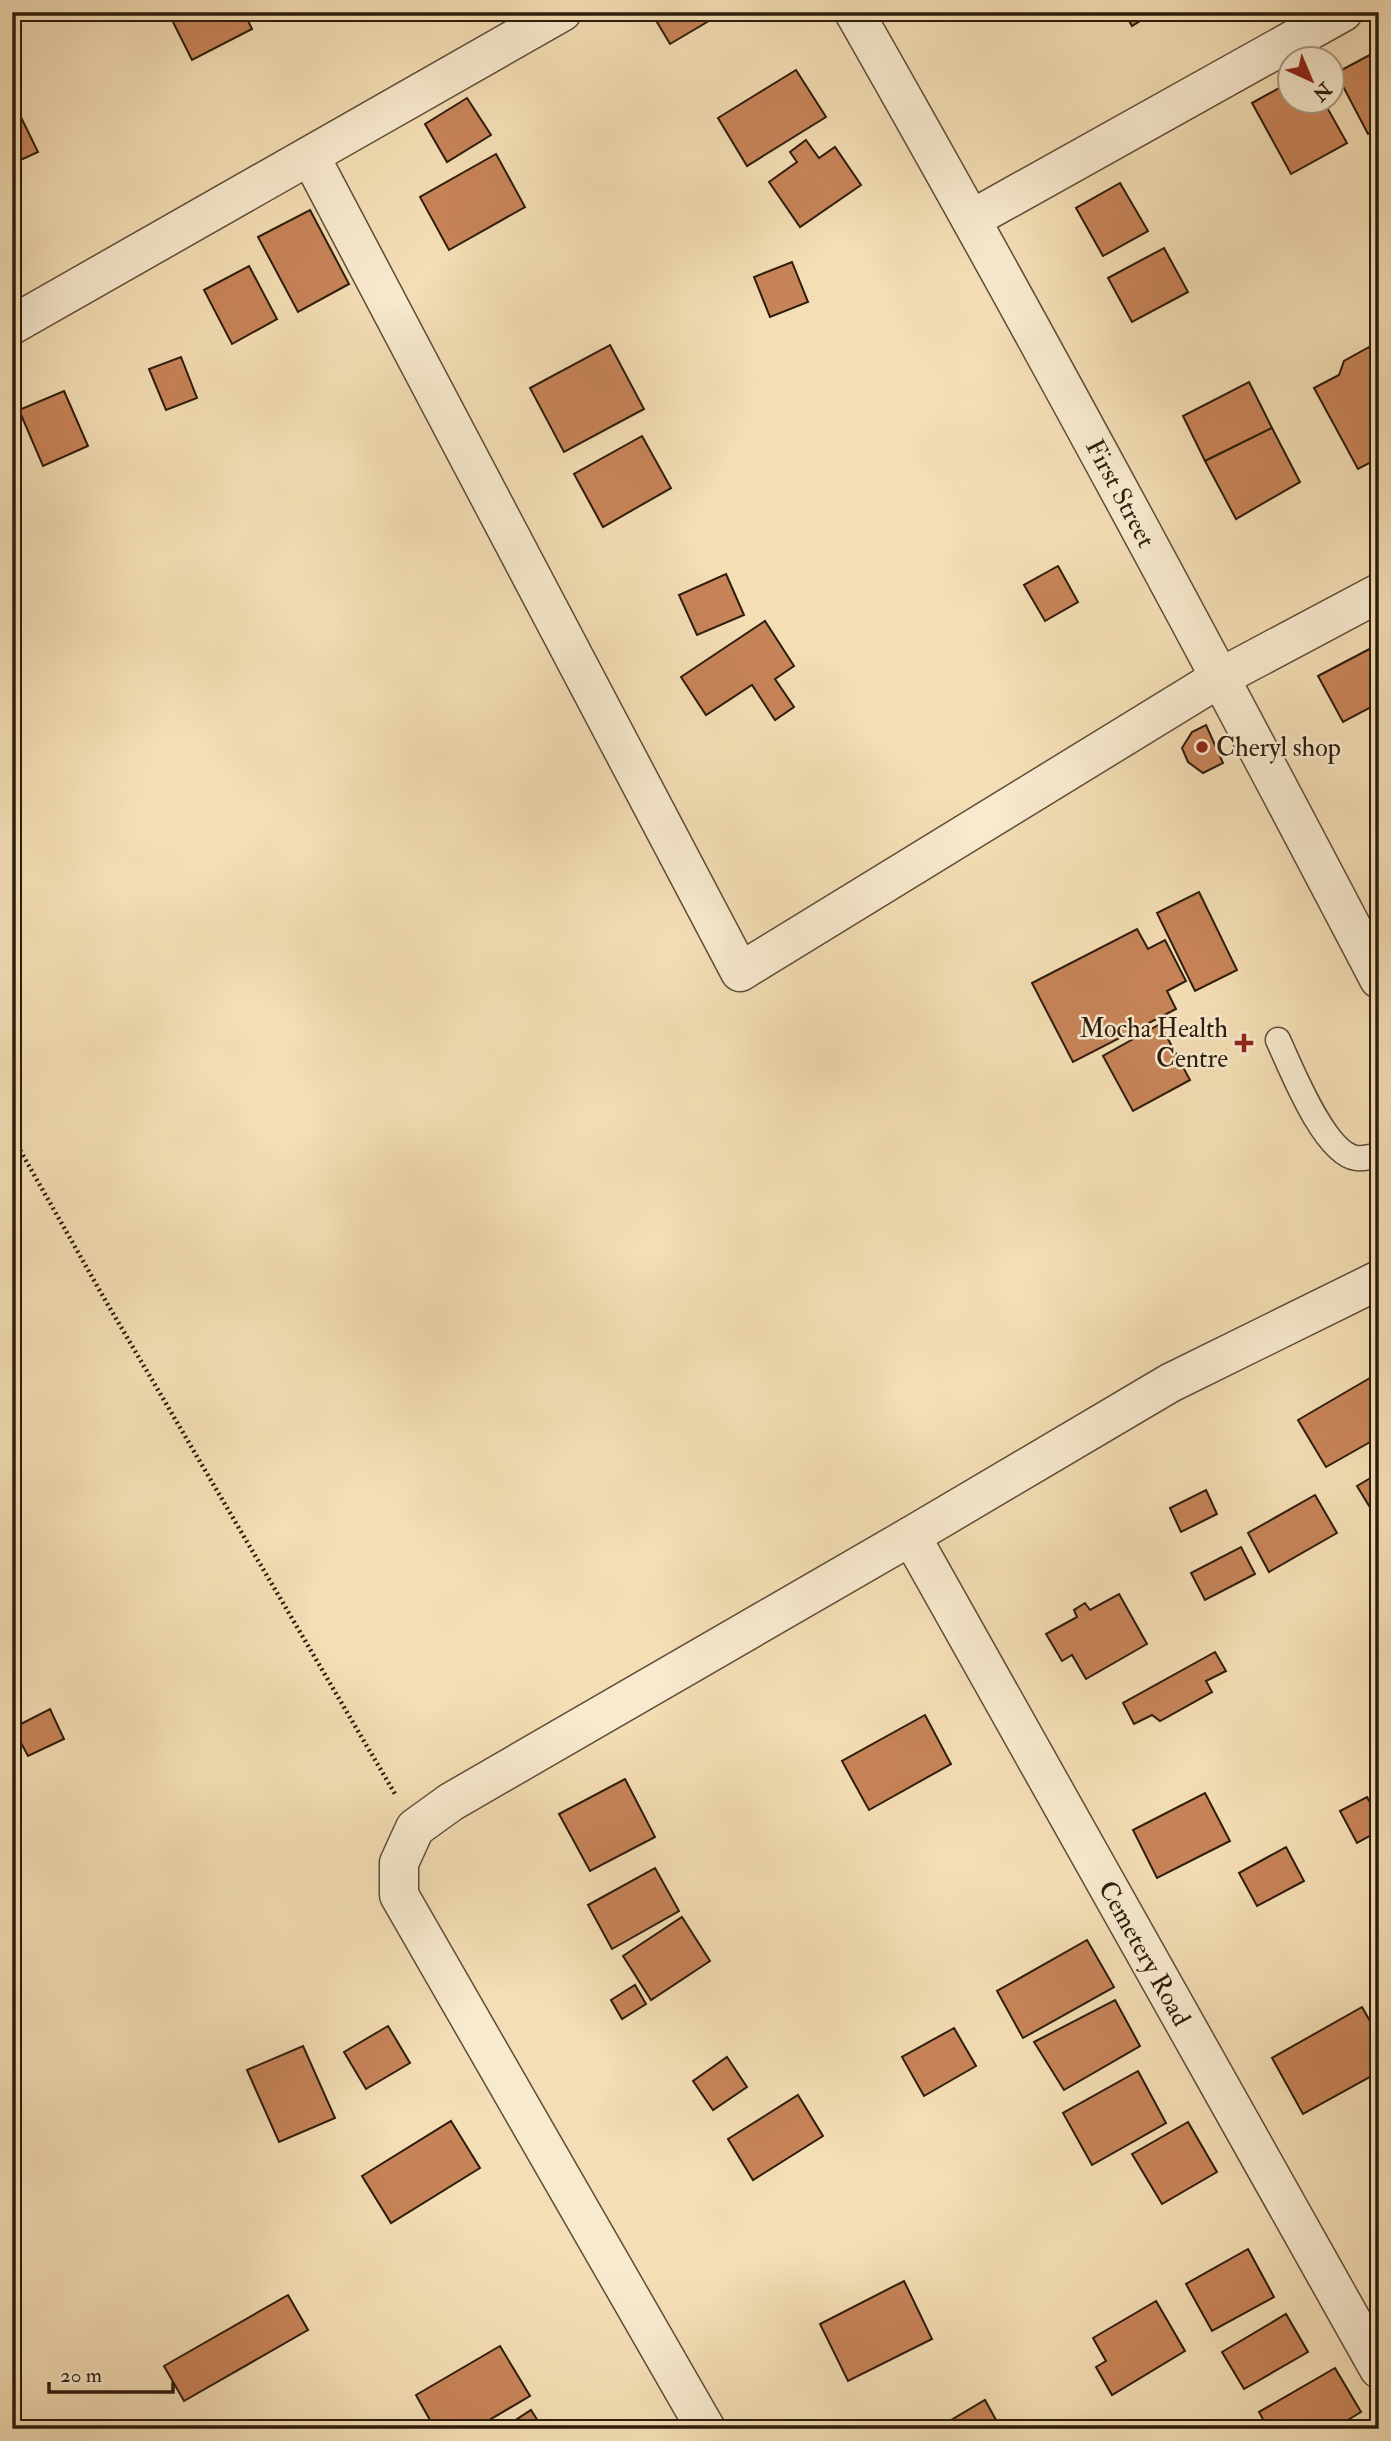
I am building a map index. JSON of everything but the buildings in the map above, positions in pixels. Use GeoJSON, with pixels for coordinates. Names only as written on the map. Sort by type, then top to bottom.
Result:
{"type":"FeatureCollection","features":[{"type":"Feature","properties":{"kind":"street"},"geometry":{"type":"LineString","coordinates":[[12,325],[562,12]]}},
{"type":"Feature","properties":{"kind":"street","name":"First Street"},"geometry":{"type":"LineString","coordinates":[[854,12],[972,219],[1221,677],[1379,979]]}},
{"type":"Feature","properties":{"kind":"street"},"geometry":{"type":"LineString","coordinates":[[972,219],[1343,12]]}},
{"type":"Feature","properties":{"kind":"street"},"geometry":{"type":"LineString","coordinates":[[310,156],[740,972],[1221,677],[1379,593]]}},
{"type":"Feature","properties":{"kind":"street"},"geometry":{"type":"LineString","coordinates":[[706,2429],[399,1895],[400,1863],[415,1828],[451,1802],[1170,1383],[1379,1280]]}},
{"type":"Feature","properties":{"kind":"street","name":"Cemetery Road"},"geometry":{"type":"LineString","coordinates":[[911,1536],[1379,2369]]}},
{"type":"Feature","properties":{"kind":"lane"},"geometry":{"type":"LineString","coordinates":[[1278,1040],[1315,1117],[1331,1141],[1355,1158],[1379,1156]]}},
{"type":"Feature","properties":{"kind":"path"},"geometry":{"type":"LineString","coordinates":[[12,1136],[111,1311],[415,1828]]}},
{"type":"Feature","properties":{"kind":"place","name":"Cheryl shop"},"geometry":{"type":"Point","coordinates":[1202,747]}},
{"type":"Feature","properties":{"kind":"place","name":"Mocha Health Centre"},"geometry":{"type":"Point","coordinates":[1244,1043]}}]}
